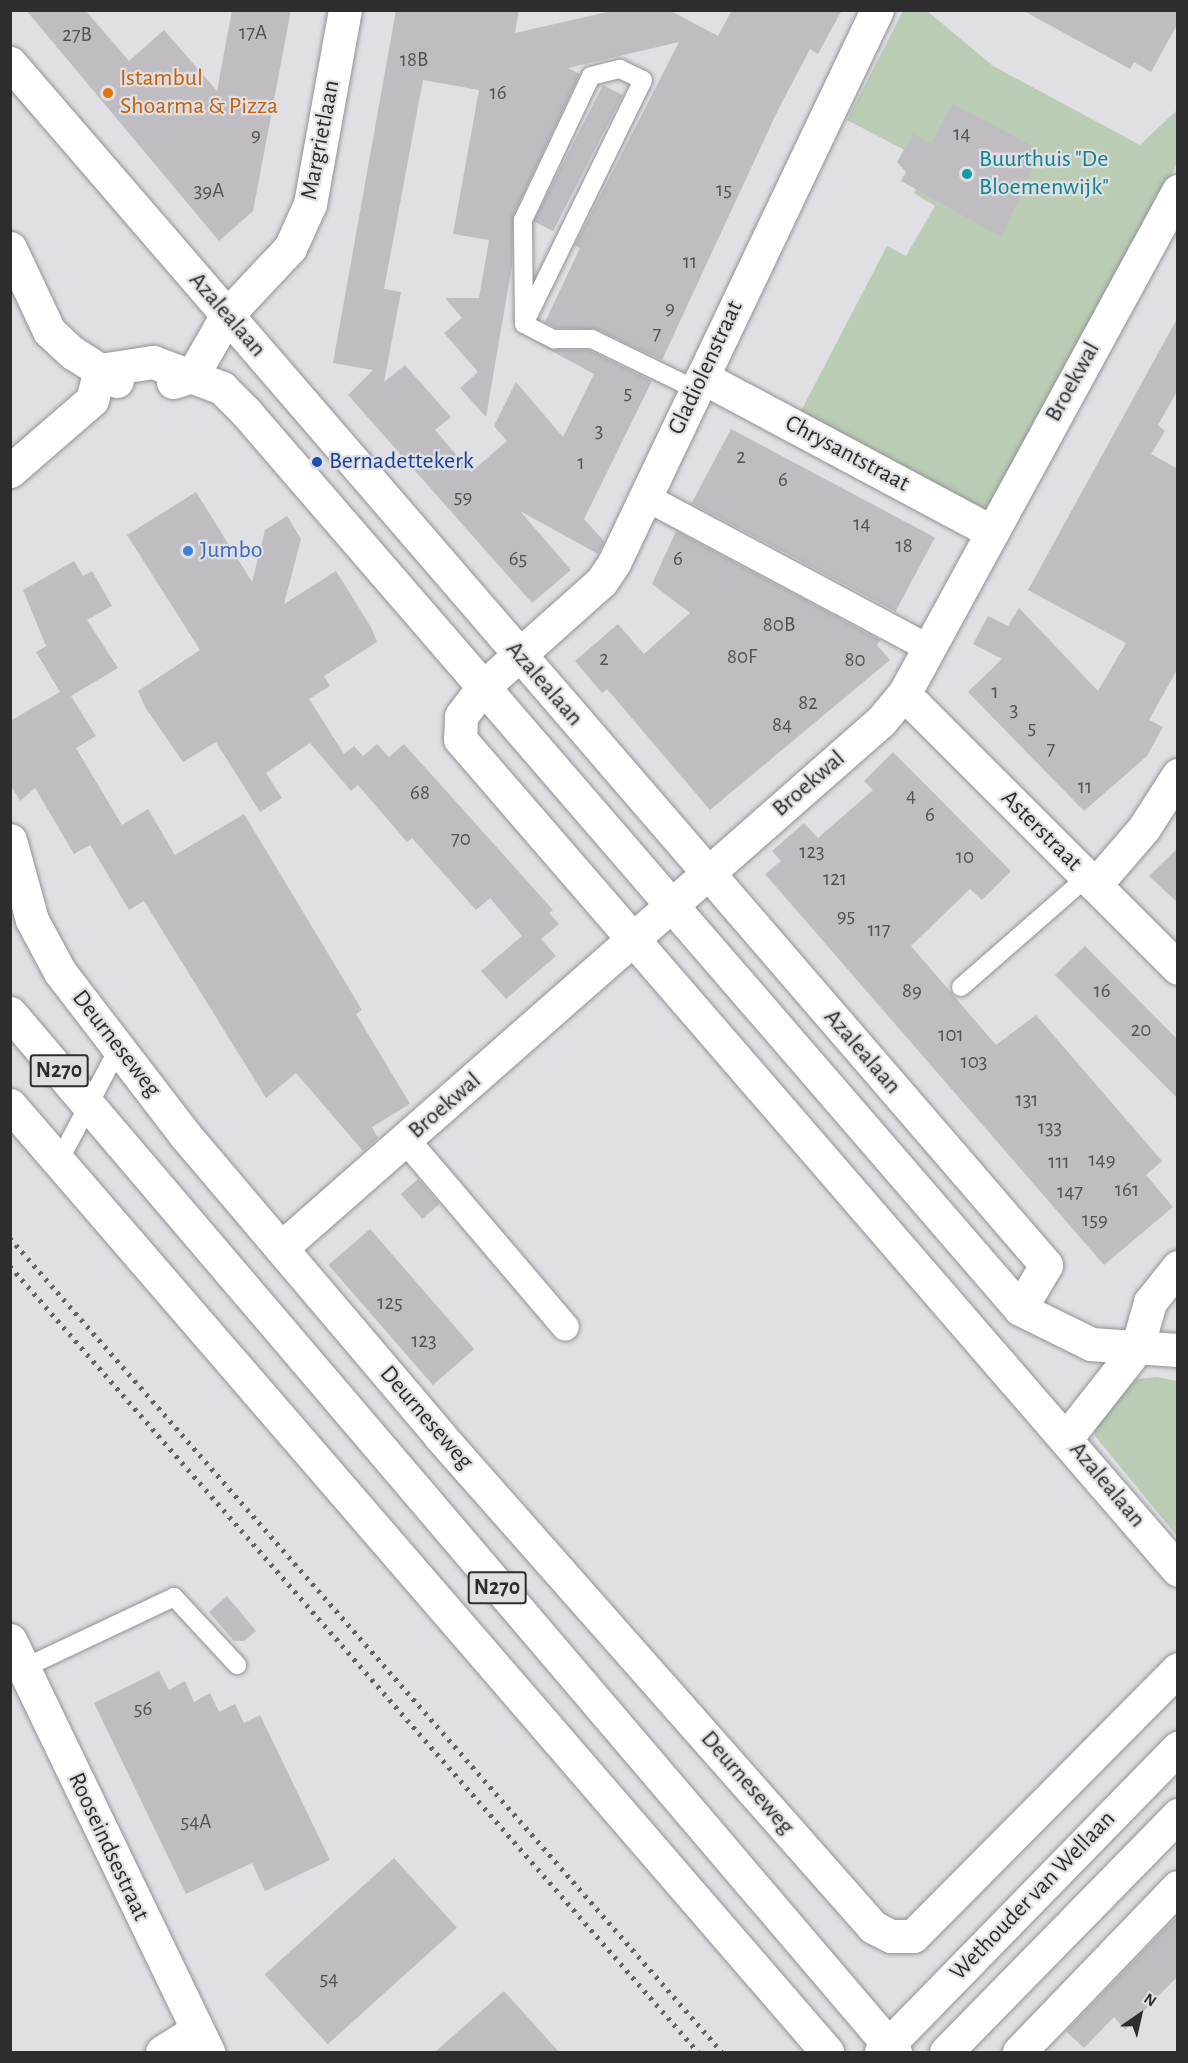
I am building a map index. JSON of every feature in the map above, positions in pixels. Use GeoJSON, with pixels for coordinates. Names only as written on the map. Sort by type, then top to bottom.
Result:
{"type":"FeatureCollection","features":[{"type":"Feature","properties":{"kind":"street","name":"Margrietlaan"},"geometry":{"type":"LineString","coordinates":[[192,376],[227,315],[290,248],[310,204],[345,10]]}},
{"type":"Feature","properties":{"kind":"street","name":"Gladiolenstraat"},"geometry":{"type":"LineString","coordinates":[[483,687],[601,582],[646,497],[877,10]]}},
{"type":"Feature","properties":{"kind":"street","name":"Azalealaan"},"geometry":{"type":"LineString","coordinates":[[10,63],[1046,1265],[1020,1309]]}},
{"type":"Feature","properties":{"kind":"street","name":"Broekwal"},"geometry":{"type":"LineString","coordinates":[[280,1248],[636,940],[670,905],[881,721],[904,694],[1178,191]]}},
{"type":"Feature","properties":{"kind":"street"},"geometry":{"type":"LineString","coordinates":[[10,248],[49,331],[100,370],[125,386],[192,376]]}},
{"type":"Feature","properties":{"kind":"street"},"geometry":{"type":"LineString","coordinates":[[10,471],[93,400],[100,370]]}},
{"type":"Feature","properties":{"kind":"street","name":"Azalealaan"},"geometry":{"type":"LineString","coordinates":[[192,376],[222,388],[245,411],[1020,1309],[1091,1344],[1178,1350]]}},
{"type":"Feature","properties":{"kind":"street","name":"Chrysantstraat"},"geometry":{"type":"LineString","coordinates":[[699,383],[992,532]]}},
{"type":"Feature","properties":{"kind":"street"},"geometry":{"type":"LineString","coordinates":[[646,497],[929,648]]}},
{"type":"Feature","properties":{"kind":"street","name":"Azalealaan"},"geometry":{"type":"LineString","coordinates":[[483,687],[461,716],[460,739],[1067,1437],[1178,1569]]}},
{"type":"Feature","properties":{"kind":"street","name":"Asterstraat"},"geometry":{"type":"LineString","coordinates":[[904,694],[1178,968]]}},
{"type":"Feature","properties":{"kind":"street"},"geometry":{"type":"LineString","coordinates":[[1091,881],[1144,828],[1178,776]]}},
{"type":"Feature","properties":{"kind":"street","name":"Deurneseweg"},"geometry":{"type":"LineString","coordinates":[[10,840],[32,921],[60,972],[119,1047],[280,1248],[873,1927],[891,1936],[913,1936],[1178,1670]]}},
{"type":"Feature","properties":{"kind":"street","name":"N270"},"geometry":{"type":"LineString","coordinates":[[10,1013],[91,1091],[888,2050]]}},
{"type":"Feature","properties":{"kind":"street","name":"N270"},"geometry":{"type":"LineString","coordinates":[[10,1105],[827,2052]]}},
{"type":"Feature","properties":{"kind":"street"},"geometry":{"type":"LineString","coordinates":[[406,1140],[565,1327]]}},
{"type":"Feature","properties":{"kind":"street"},"geometry":{"type":"LineString","coordinates":[[1067,1437],[1137,1348],[1150,1302],[1178,1267]]}},
{"type":"Feature","properties":{"kind":"street","name":"Rooseindsestraat"},"geometry":{"type":"LineString","coordinates":[[17,1654],[201,2042]]}},
{"type":"Feature","properties":{"kind":"street","name":"Wethouder van Wellaan"},"geometry":{"type":"LineString","coordinates":[[888,2050],[1178,1748]]}},
{"type":"Feature","properties":{"kind":"street","name":"Wethouder van Wellaan"},"geometry":{"type":"LineString","coordinates":[[946,2052],[1178,1815]]}},
{"type":"Feature","properties":{"kind":"street"},"geometry":{"type":"LineString","coordinates":[[1023,2047],[1178,1887]]}},
{"type":"Feature","properties":{"kind":"street"},"geometry":{"type":"LineString","coordinates":[[162,2052],[201,2042]]}},
{"type":"Feature","properties":{"kind":"lane"},"geometry":{"type":"LineString","coordinates":[[620,69],[643,80],[524,324],[523,220],[591,76],[620,69]]}},
{"type":"Feature","properties":{"kind":"lane"},"geometry":{"type":"LineString","coordinates":[[524,324],[554,339],[592,339],[699,383]]}},
{"type":"Feature","properties":{"kind":"lane"},"geometry":{"type":"LineString","coordinates":[[961,987],[1091,881]]}},
{"type":"Feature","properties":{"kind":"lane"},"geometry":{"type":"LineString","coordinates":[[59,1161],[91,1091],[119,1047]]}},
{"type":"Feature","properties":{"kind":"lane"},"geometry":{"type":"LineString","coordinates":[[17,1654],[174,1597],[237,1665]]}},
{"type":"Feature","properties":{"kind":"green space"},"geometry":{"type":"Polygon","coordinates":[[[903,11],[927,11],[993,66],[1140,145],[1177,110],[1177,164],[980,520],[801,411],[887,246],[906,256],[935,206],[914,193],[923,177],[920,158],[847,120],[903,11]]]}},
{"type":"Feature","properties":{"kind":"green space"},"geometry":{"type":"Polygon","coordinates":[[[1157,1377],[1177,1381],[1177,1536],[1095,1436],[1095,1424],[1126,1380],[1157,1377]]]}},
{"type":"Feature","properties":{"kind":"building"},"geometry":{"type":"Polygon","coordinates":[[[26,10],[85,10],[129,61],[164,30],[217,91],[232,10],[291,10],[253,211],[219,241],[26,10]]]}},
{"type":"Feature","properties":{"kind":"building"},"geometry":{"type":"Polygon","coordinates":[[[396,10],[519,10],[515,33],[616,10],[669,10],[718,36],[732,10],[842,10],[818,54],[810,49],[778,110],[662,360],[596,329],[557,328],[545,322],[580,248],[575,245],[679,42],[568,68],[580,74],[513,216],[512,266],[486,417],[460,388],[478,372],[444,333],[462,318],[445,298],[479,298],[489,240],[453,234],[479,90],[423,80],[384,289],[401,292],[384,382],[405,365],[451,417],[435,430],[471,472],[507,441],[494,426],[516,382],[563,437],[594,374],[535,342],[553,350],[589,350],[652,381],[584,519],[604,541],[598,554],[520,511],[571,570],[532,603],[348,395],[373,370],[333,363],[396,10]]]}},
{"type":"Feature","properties":{"kind":"building"},"geometry":{"type":"Polygon","coordinates":[[[1022,10],[1178,10],[1178,23],[1151,72],[1134,62],[1130,69],[1022,10]]]}},
{"type":"Feature","properties":{"kind":"building"},"geometry":{"type":"Polygon","coordinates":[[[603,85],[623,95],[553,231],[534,221],[603,85]]]}},
{"type":"Feature","properties":{"kind":"building","name":"Buurthuis \"De Bloemenwijk\""},"geometry":{"type":"Polygon","coordinates":[[[952,103],[1041,151],[1001,237],[901,181],[906,172],[897,162],[913,134],[931,144],[952,103]]]}},
{"type":"Feature","properties":{"kind":"building"},"geometry":{"type":"Polygon","coordinates":[[[1178,317],[1178,390],[1158,425],[1165,431],[1151,454],[1178,469],[1178,668],[1149,720],[1163,727],[1147,756],[1084,811],[968,692],[1002,659],[973,644],[988,616],[1008,626],[1019,608],[1098,691],[1126,643],[1028,590],[1178,317]]]}},
{"type":"Feature","properties":{"kind":"building"},"geometry":{"type":"Polygon","coordinates":[[[731,429],[935,537],[896,612],[692,503],[731,429]]]}},
{"type":"Feature","properties":{"kind":"building"},"geometry":{"type":"Polygon","coordinates":[[[196,492],[252,582],[265,530],[287,516],[301,539],[284,604],[336,571],[372,629],[377,642],[324,676],[330,686],[309,699],[344,754],[354,746],[363,756],[377,744],[389,757],[404,744],[553,910],[549,913],[559,924],[541,939],[556,956],[506,999],[481,971],[522,936],[490,898],[476,910],[412,838],[407,842],[358,785],[351,791],[310,743],[266,773],[282,798],[260,812],[216,742],[183,762],[145,707],[138,691],[200,650],[127,535],[196,492]]]}},
{"type":"Feature","properties":{"kind":"building"},"geometry":{"type":"Polygon","coordinates":[[[676,531],[880,640],[877,645],[890,660],[710,810],[607,689],[602,693],[575,661],[618,624],[644,654],[690,613],[652,584],[676,531]]]}},
{"type":"Feature","properties":{"kind":"building"},"geometry":{"type":"Polygon","coordinates":[[[74,561],[83,576],[92,571],[112,606],[87,620],[118,668],[71,696],[96,736],[76,748],[122,825],[148,809],[175,855],[244,814],[362,1010],[356,1014],[410,1104],[372,1127],[378,1138],[363,1151],[296,1073],[266,1098],[144,901],[129,910],[90,845],[74,854],[35,788],[20,801],[10,784],[10,721],[60,692],[36,652],[46,646],[23,590],[74,561]]]}},
{"type":"Feature","properties":{"kind":"building"},"geometry":{"type":"Polygon","coordinates":[[[893,752],[1011,871],[982,900],[970,889],[911,946],[996,1045],[1036,1015],[1162,1161],[1146,1175],[1173,1207],[1104,1265],[765,874],[781,861],[772,851],[804,823],[818,838],[873,790],[864,781],[893,752]]]}},
{"type":"Feature","properties":{"kind":"building"},"geometry":{"type":"Polygon","coordinates":[[[1178,848],[1178,903],[1149,876],[1178,848]]]}},
{"type":"Feature","properties":{"kind":"building"},"geometry":{"type":"Polygon","coordinates":[[[1085,946],[1178,1040],[1178,1099],[1055,975],[1085,946]]]}},
{"type":"Feature","properties":{"kind":"building"},"geometry":{"type":"Polygon","coordinates":[[[418,1179],[440,1204],[422,1219],[401,1194],[418,1179]]]}},
{"type":"Feature","properties":{"kind":"building"},"geometry":{"type":"Polygon","coordinates":[[[370,1229],[474,1349],[433,1385],[328,1265],[370,1229]]]}},
{"type":"Feature","properties":{"kind":"building"},"geometry":{"type":"Polygon","coordinates":[[[227,1596],[256,1631],[244,1641],[234,1641],[209,1612],[227,1596]]]}},
{"type":"Feature","properties":{"kind":"building"},"geometry":{"type":"Polygon","coordinates":[[[159,1671],[169,1690],[185,1681],[194,1702],[210,1693],[219,1712],[235,1704],[244,1723],[260,1715],[330,1860],[265,1891],[252,1863],[186,1894],[94,1703],[159,1671]]]}},
{"type":"Feature","properties":{"kind":"building"},"geometry":{"type":"Polygon","coordinates":[[[394,1858],[457,1928],[328,2044],[265,1974],[394,1858]]]}},
{"type":"Feature","properties":{"kind":"building"},"geometry":{"type":"Polygon","coordinates":[[[1178,1915],[1178,1976],[1125,2030],[1114,2017],[1084,2048],[1066,2031],[1178,1915]]]}},
{"type":"Feature","properties":{"kind":"building"},"geometry":{"type":"Polygon","coordinates":[[[504,1991],[559,2052],[435,2052],[504,1991]]]}},
{"type":"Feature","properties":{"kind":"railway"},"geometry":{"type":"LineString","coordinates":[[10,1238],[722,2052]]}},
{"type":"Feature","properties":{"kind":"railway"},"geometry":{"type":"LineString","coordinates":[[10,1266],[698,2052]]}},
{"type":"Feature","properties":{"kind":"place","name":"Istambul Shoarma & Pizza"},"geometry":{"type":"Point","coordinates":[108,93]}},
{"type":"Feature","properties":{"kind":"place","name":"Buurthuis \"De Bloemenwijk\""},"geometry":{"type":"Point","coordinates":[967,174]}},
{"type":"Feature","properties":{"kind":"place","name":"Bernadettekerk"},"geometry":{"type":"Point","coordinates":[317,462]}},
{"type":"Feature","properties":{"kind":"place","name":"Jumbo"},"geometry":{"type":"Point","coordinates":[188,551]}}]}
